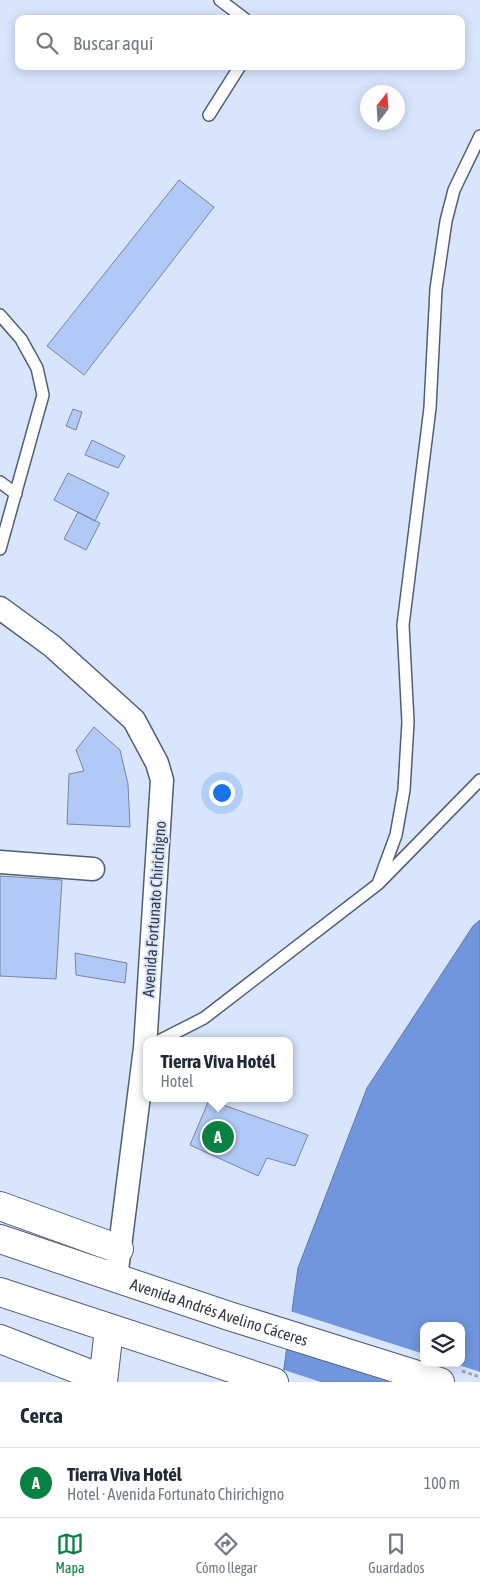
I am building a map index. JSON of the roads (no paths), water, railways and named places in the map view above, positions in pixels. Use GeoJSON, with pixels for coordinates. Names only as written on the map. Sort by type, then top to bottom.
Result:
{"type":"FeatureCollection","features":[{"type":"Feature","properties":{"kind":"main road"},"geometry":{"type":"LineString","coordinates":[[0,1206],[119,1249]]}},
{"type":"Feature","properties":{"kind":"main road","name":"Avenida Andrés Avelino Cáceres"},"geometry":{"type":"LineString","coordinates":[[0,1239],[229,1316],[440,1382]]}},
{"type":"Feature","properties":{"kind":"main road"},"geometry":{"type":"LineString","coordinates":[[0,1292],[274,1382]]}},
{"type":"Feature","properties":{"kind":"main road"},"geometry":{"type":"LineString","coordinates":[[0,1339],[103,1380],[109,1328]]}},
{"type":"Feature","properties":{"kind":"street","name":"Avenida Fortunato Chirichigno"},"geometry":{"type":"LineString","coordinates":[[0,608],[52,646],[134,720],[157,763],[162,780],[150,1037]]}},
{"type":"Feature","properties":{"kind":"street"},"geometry":{"type":"LineString","coordinates":[[0,862],[93,869]]}},
{"type":"Feature","properties":{"kind":"street","name":"Avenida Fortunato Chirichigno"},"geometry":{"type":"LineString","coordinates":[[116,1278],[143,1091]]}},
{"type":"Feature","properties":{"kind":"lane"},"geometry":{"type":"LineString","coordinates":[[220,0],[240,15]]}},
{"type":"Feature","properties":{"kind":"lane"},"geometry":{"type":"LineString","coordinates":[[209,115],[237,70]]}},
{"type":"Feature","properties":{"kind":"lane"},"geometry":{"type":"LineString","coordinates":[[378,884],[396,835],[404,790],[408,722],[403,625],[430,408],[436,289],[446,221],[454,190],[480,136]]}},
{"type":"Feature","properties":{"kind":"lane"},"geometry":{"type":"LineString","coordinates":[[0,315],[21,339],[33,361],[43,395],[0,550]]}},
{"type":"Feature","properties":{"kind":"lane"},"geometry":{"type":"LineString","coordinates":[[0,482],[16,494]]}},
{"type":"Feature","properties":{"kind":"lane"},"geometry":{"type":"LineString","coordinates":[[166,1037],[204,1018],[378,884],[480,780]]}},
{"type":"Feature","properties":{"kind":"water"},"geometry":{"type":"Polygon","coordinates":[[[480,920],[480,1382],[282,1382],[298,1268],[367,1088],[473,926],[480,920]]]}},
{"type":"Feature","properties":{"kind":"place","name":"Tierra Viva Hotél"},"geometry":{"type":"Point","coordinates":[218,1137]}}]}
